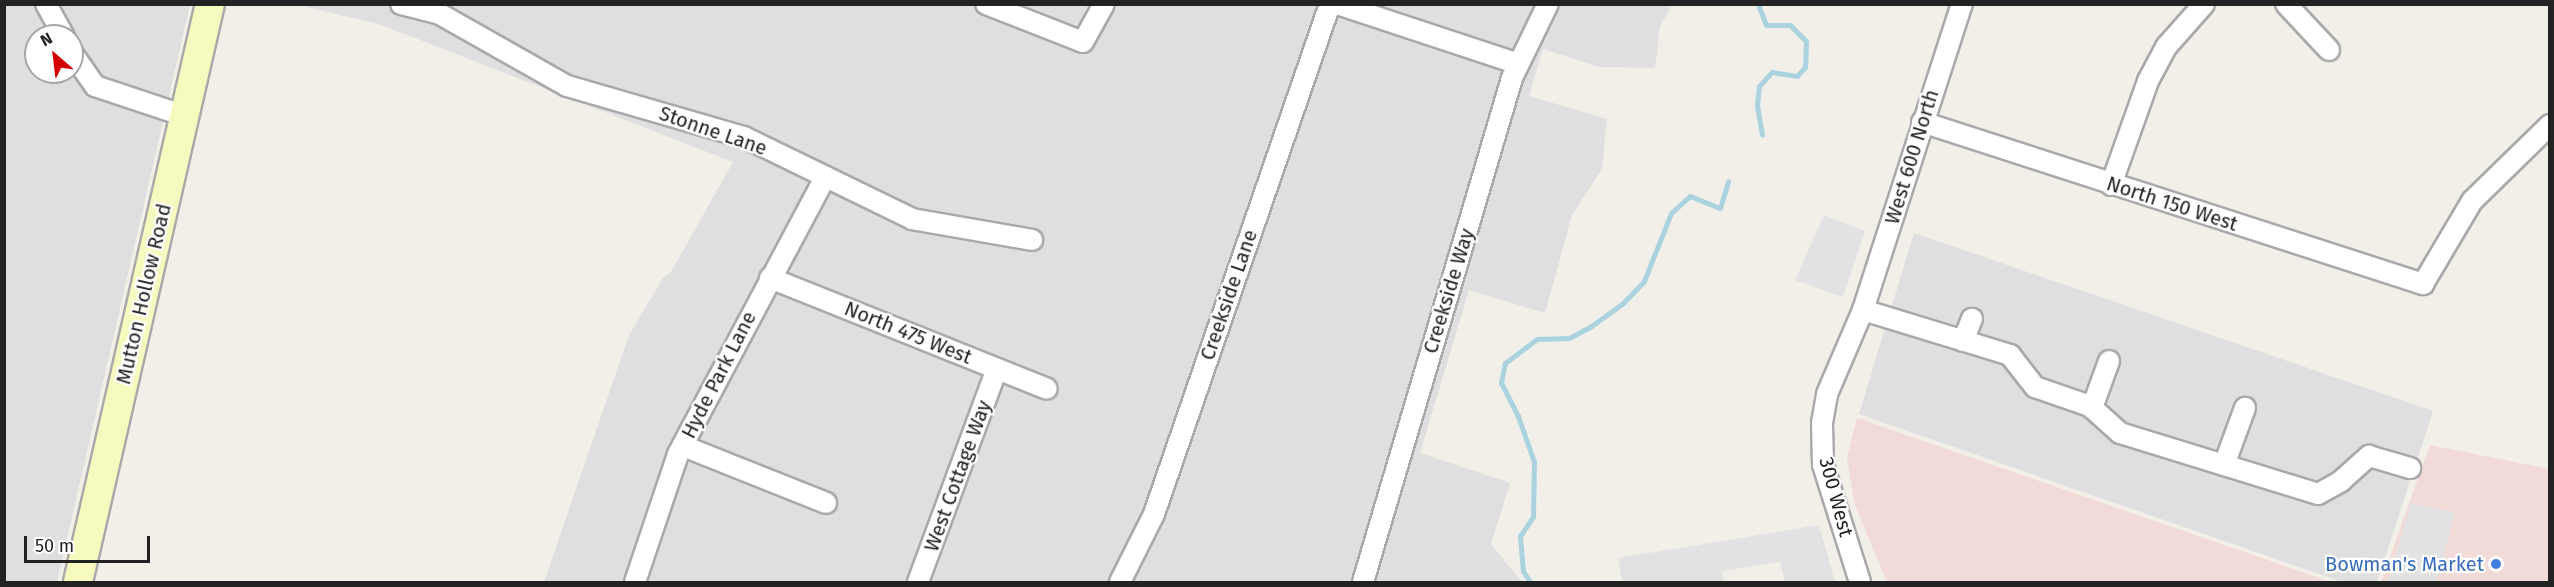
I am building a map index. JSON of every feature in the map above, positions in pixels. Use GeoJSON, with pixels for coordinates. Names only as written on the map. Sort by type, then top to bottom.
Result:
{"type":"FeatureCollection","features":[{"type":"Feature","properties":{"kind":"street"},"geometry":{"type":"LineString","coordinates":[[46,4],[57,24]]}},
{"type":"Feature","properties":{"kind":"street","name":"Mutton Hollow Road"},"geometry":{"type":"LineString","coordinates":[[78,582],[210,4]]}},
{"type":"Feature","properties":{"kind":"street","name":"Stonne Lane"},"geometry":{"type":"LineString","coordinates":[[401,4],[438,14],[567,86],[744,137],[912,219],[1032,240]]}},
{"type":"Feature","properties":{"kind":"street"},"geometry":{"type":"LineString","coordinates":[[986,4],[1083,42],[1104,4]]}},
{"type":"Feature","properties":{"kind":"street","name":"Creekside Lane"},"geometry":{"type":"LineString","coordinates":[[1120,582],[1154,514],[1330,4]]}},
{"type":"Feature","properties":{"kind":"street"},"geometry":{"type":"LineString","coordinates":[[1337,4],[1518,64]]}},
{"type":"Feature","properties":{"kind":"street","name":"Creekside Way"},"geometry":{"type":"LineString","coordinates":[[1363,582],[1518,64],[1548,4]]}},
{"type":"Feature","properties":{"kind":"street","name":"West 600 North"},"geometry":{"type":"LineString","coordinates":[[1863,310],[1962,4]]}},
{"type":"Feature","properties":{"kind":"street"},"geometry":{"type":"LineString","coordinates":[[2111,185],[2148,81],[2166,47],[2204,4]]}},
{"type":"Feature","properties":{"kind":"street"},"geometry":{"type":"LineString","coordinates":[[2286,4],[2329,50]]}},
{"type":"Feature","properties":{"kind":"street"},"geometry":{"type":"LineString","coordinates":[[84,70],[95,86],[185,116]]}},
{"type":"Feature","properties":{"kind":"street","name":"North 150 West"},"geometry":{"type":"LineString","coordinates":[[1922,122],[2423,284],[2472,201],[2550,125]]}},
{"type":"Feature","properties":{"kind":"street","name":"Hyde Park Lane"},"geometry":{"type":"LineString","coordinates":[[635,582],[683,446],[825,177]]}},
{"type":"Feature","properties":{"kind":"street","name":"North 475 West"},"geometry":{"type":"LineString","coordinates":[[770,278],[1047,388]]}},
{"type":"Feature","properties":{"kind":"street"},"geometry":{"type":"LineString","coordinates":[[1863,310],[2010,355],[2035,387],[2092,408],[2120,433],[2318,494],[2341,481],[2369,456],[2410,468]]}},
{"type":"Feature","properties":{"kind":"street","name":"300 West"},"geometry":{"type":"LineString","coordinates":[[1860,582],[1823,465],[1822,423],[1827,394],[1863,310]]}},
{"type":"Feature","properties":{"kind":"street"},"geometry":{"type":"LineString","coordinates":[[1963,341],[1972,319]]}},
{"type":"Feature","properties":{"kind":"street"},"geometry":{"type":"LineString","coordinates":[[2092,408],[2109,361]]}},
{"type":"Feature","properties":{"kind":"street","name":"West Cottage Way"},"geometry":{"type":"LineString","coordinates":[[918,582],[997,369]]}},
{"type":"Feature","properties":{"kind":"street"},"geometry":{"type":"LineString","coordinates":[[2224,465],[2245,408]]}},
{"type":"Feature","properties":{"kind":"street"},"geometry":{"type":"LineString","coordinates":[[683,446],[826,503]]}},
{"type":"Feature","properties":{"kind":"shaded area"},"geometry":{"type":"Polygon","coordinates":[[[4,5],[190,5],[57,582],[5,582],[4,5]]]}},
{"type":"Feature","properties":{"kind":"shaded area"},"geometry":{"type":"Polygon","coordinates":[[[298,5],[1672,5],[1660,26],[1655,68],[1599,67],[1543,49],[1529,96],[1607,119],[1602,169],[1572,215],[1545,313],[1469,290],[1420,453],[1510,483],[1491,544],[1522,582],[544,582],[629,335],[663,278],[671,272],[733,162],[379,24],[298,5]]]}},
{"type":"Feature","properties":{"kind":"shaded area"},"geometry":{"type":"Polygon","coordinates":[[[1824,215],[1865,231],[1843,297],[1795,280],[1824,215]]]}},
{"type":"Feature","properties":{"kind":"shaded area"},"geometry":{"type":"Polygon","coordinates":[[[1914,233],[2433,411],[2377,582],[2342,582],[1859,414],[1914,233]]]}},
{"type":"Feature","properties":{"kind":"shaded area"},"geometry":{"type":"Polygon","coordinates":[[[1857,418],[2331,582],[1887,582],[1855,505],[1847,458],[1857,418]]]}},
{"type":"Feature","properties":{"kind":"shaded area"},"geometry":{"type":"Polygon","coordinates":[[[2430,445],[2549,469],[2549,582],[2381,582],[2430,445]]]}},
{"type":"Feature","properties":{"kind":"shaded area"},"geometry":{"type":"Polygon","coordinates":[[[2411,503],[2455,513],[2436,582],[2388,582],[2411,503]]]}},
{"type":"Feature","properties":{"kind":"shaded area"},"geometry":{"type":"Polygon","coordinates":[[[1819,525],[1835,582],[1785,582],[1780,562],[1722,571],[1724,582],[1622,582],[1618,558],[1819,525]]]}},
{"type":"Feature","properties":{"kind":"waterway"},"geometry":{"type":"LineString","coordinates":[[1758,4],[1766,25],[1790,25],[1806,41],[1805,67],[1797,76],[1772,72],[1759,86],[1757,106],[1762,135]]}},
{"type":"Feature","properties":{"kind":"waterway"},"geometry":{"type":"LineString","coordinates":[[1530,582],[1523,571],[1520,536],[1533,517],[1534,462],[1518,416],[1501,383],[1505,363],[1537,339],[1569,338],[1590,327],[1623,303],[1644,281],[1671,213],[1690,196],[1720,208],[1728,181]]}},
{"type":"Feature","properties":{"kind":"place","name":"Bowman's Market"},"geometry":{"type":"Point","coordinates":[2496,564]}}]}
